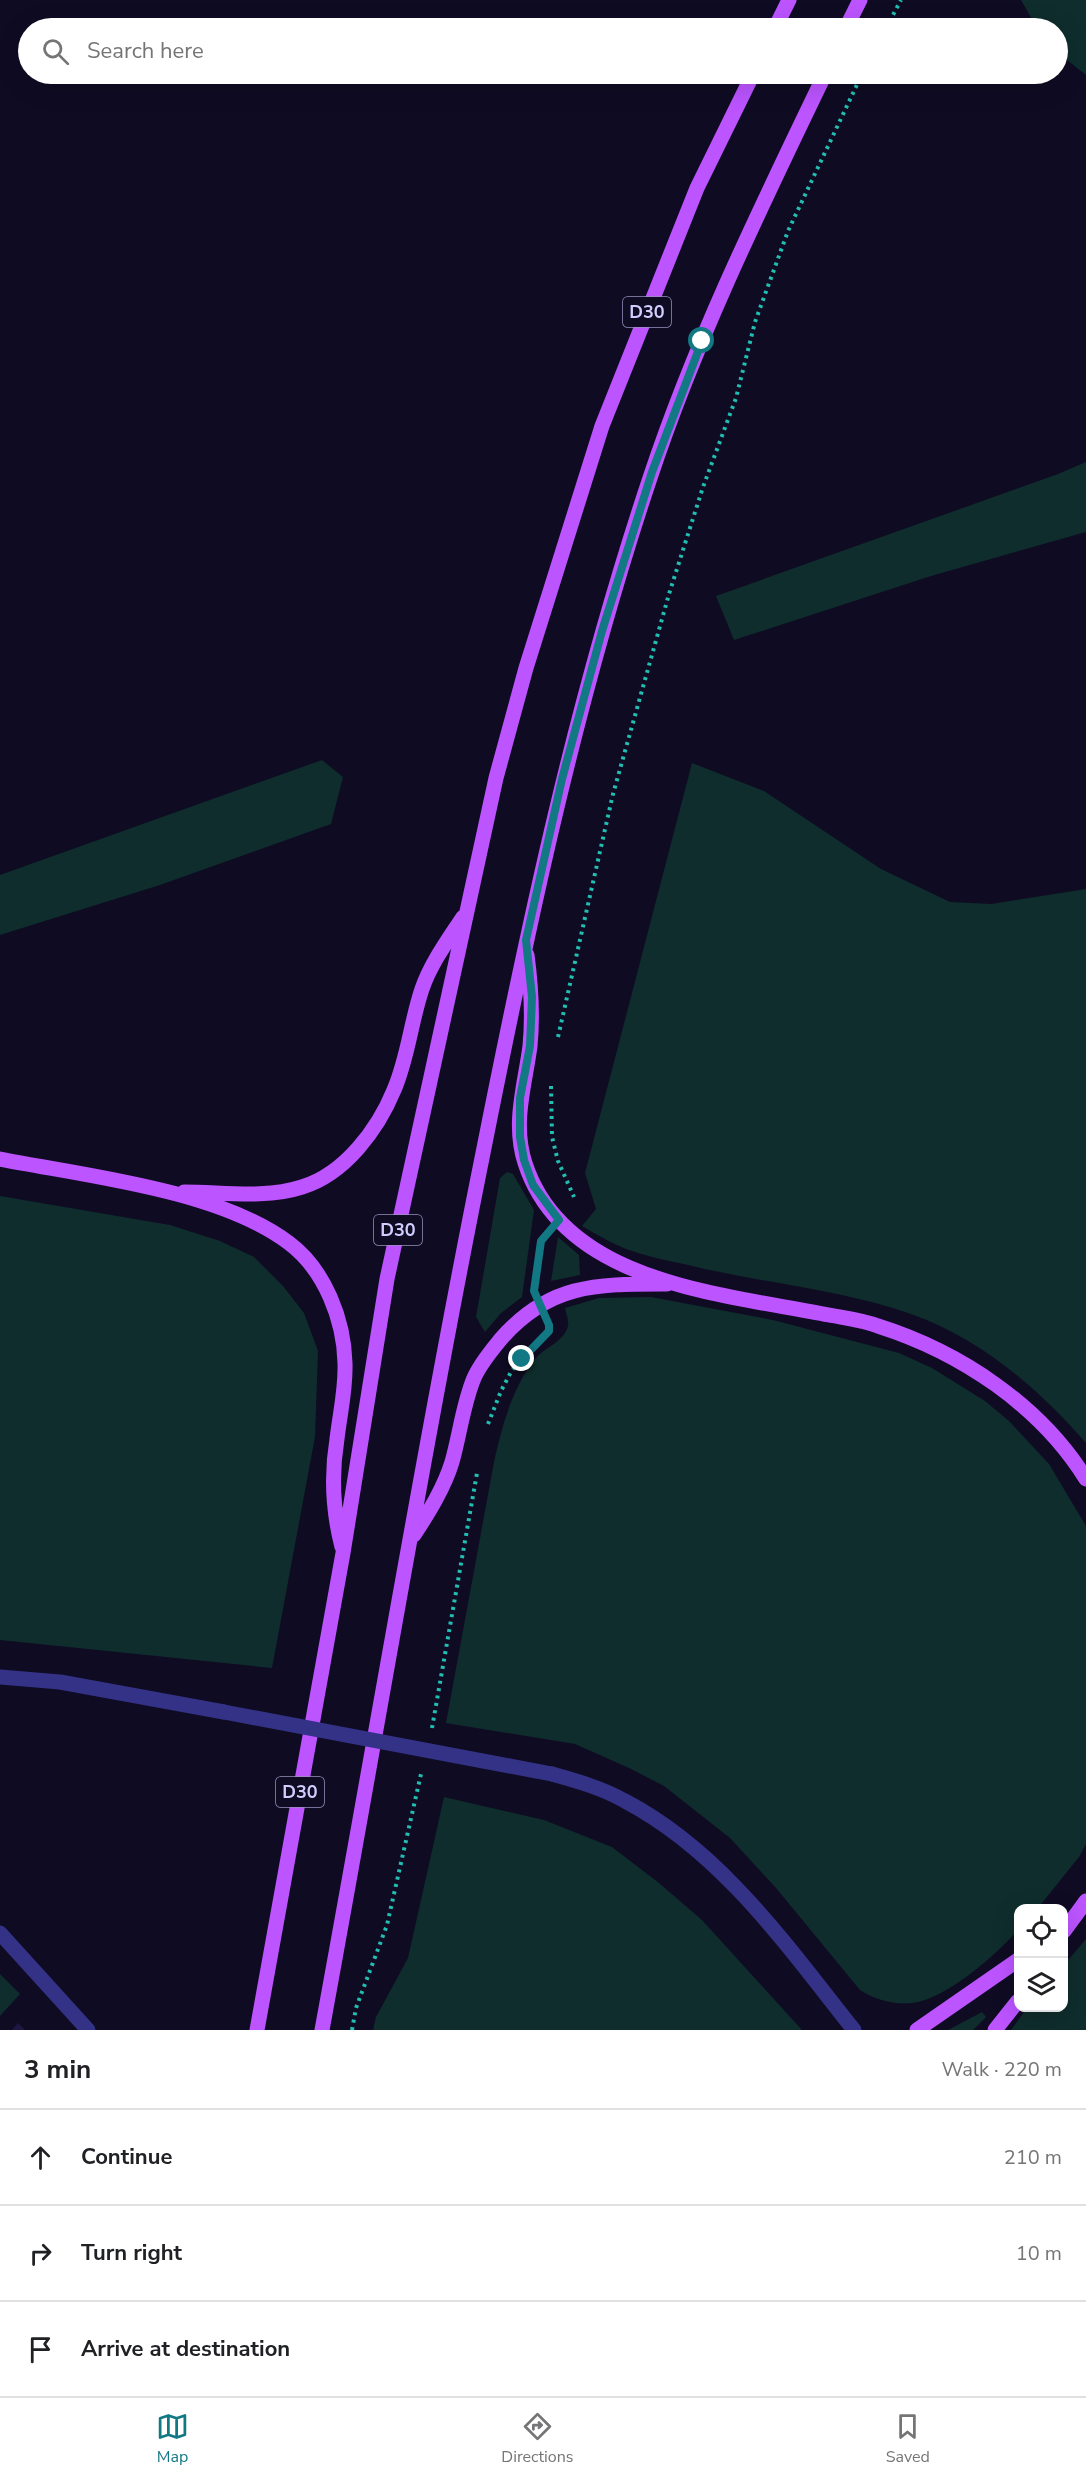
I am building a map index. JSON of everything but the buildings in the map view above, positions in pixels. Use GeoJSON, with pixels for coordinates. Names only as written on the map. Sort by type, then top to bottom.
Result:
{"type":"FeatureCollection","features":[{"type":"Feature","properties":{"kind":"main road"},"geometry":{"type":"LineString","coordinates":[[780,18],[789,0]]}},
{"type":"Feature","properties":{"kind":"main road"},"geometry":{"type":"LineString","coordinates":[[851,18],[860,0]]}},
{"type":"Feature","properties":{"kind":"main road","name":"D30"},"geometry":{"type":"LineString","coordinates":[[257,2030],[343,1553],[387,1279],[496,778],[526,668],[602,426],[696,189],[748,84]]}},
{"type":"Feature","properties":{"kind":"main road"},"geometry":{"type":"LineString","coordinates":[[322,2030],[454,1298],[526,940],[562,779],[602,631],[652,472],[702,341],[755,221],[820,84]]}},
{"type":"Feature","properties":{"kind":"main road"},"geometry":{"type":"LineString","coordinates":[[165,1191],[256,1194],[303,1187],[330,1174],[351,1156],[374,1127],[394,1090],[422,988],[441,950],[468,909]]}},
{"type":"Feature","properties":{"kind":"main road"},"geometry":{"type":"LineString","coordinates":[[526,940],[532,997],[530,1046],[520,1098],[520,1137],[524,1160],[533,1185],[559,1220],[579,1240],[603,1256],[676,1284],[875,1324],[941,1351],[980,1373],[1024,1409],[1046,1429],[1086,1479]]}},
{"type":"Feature","properties":{"kind":"main road"},"geometry":{"type":"LineString","coordinates":[[0,1160],[165,1191],[230,1211],[272,1232],[291,1245],[318,1274],[332,1302],[345,1349],[345,1394],[336,1441],[334,1492],[336,1525],[343,1553]]}},
{"type":"Feature","properties":{"kind":"main road"},"geometry":{"type":"LineString","coordinates":[[410,1542],[436,1501],[452,1464],[475,1376],[493,1348],[514,1325],[541,1305],[560,1295],[586,1287],[616,1284],[676,1284]]}},
{"type":"Feature","properties":{"kind":"main road"},"geometry":{"type":"LineString","coordinates":[[1068,1926],[1086,1901]]}},
{"type":"Feature","properties":{"kind":"main road"},"geometry":{"type":"LineString","coordinates":[[917,2030],[1014,1963]]}},
{"type":"Feature","properties":{"kind":"main road"},"geometry":{"type":"LineString","coordinates":[[995,2030],[1014,2006]]}},
{"type":"Feature","properties":{"kind":"street"},"geometry":{"type":"LineString","coordinates":[[0,1677],[60,1682],[552,1774],[591,1785],[626,1801],[686,1842],[719,1871],[756,1908],[854,2030]]}},
{"type":"Feature","properties":{"kind":"street"},"geometry":{"type":"LineString","coordinates":[[0,1933],[88,2030]]}},
{"type":"Feature","properties":{"kind":"path"},"geometry":{"type":"LineString","coordinates":[[891,18],[901,0]]}},
{"type":"Feature","properties":{"kind":"path"},"geometry":{"type":"LineString","coordinates":[[557,1040],[613,795],[703,487],[736,398],[755,322],[788,231],[857,84]]}},
{"type":"Feature","properties":{"kind":"path"},"geometry":{"type":"LineString","coordinates":[[488,1425],[512,1370],[549,1331],[549,1325],[534,1291],[541,1241],[571,1208],[575,1200],[558,1161],[552,1137],[551,1082]]}},
{"type":"Feature","properties":{"kind":"path"},"geometry":{"type":"LineString","coordinates":[[432,1729],[478,1466]]}},
{"type":"Feature","properties":{"kind":"path"},"geometry":{"type":"LineString","coordinates":[[352,2030],[356,2008],[387,1925],[424,1763]]}},
{"type":"Feature","properties":{"kind":"green space"},"geometry":{"type":"Polygon","coordinates":[[[1021,0],[1086,0],[1086,75],[1068,61],[1068,18],[1031,18],[1021,0]]]}},
{"type":"Feature","properties":{"kind":"green space"},"geometry":{"type":"Polygon","coordinates":[[[1086,462],[1086,532],[931,576],[734,640],[716,596],[1086,462]]]}},
{"type":"Feature","properties":{"kind":"green space"},"geometry":{"type":"Polygon","coordinates":[[[322,760],[343,777],[331,824],[160,885],[0,935],[0,875],[322,760]]]}},
{"type":"Feature","properties":{"kind":"green space"},"geometry":{"type":"Polygon","coordinates":[[[692,763],[764,791],[881,869],[950,902],[991,904],[1086,889],[1086,1443],[1049,1403],[1007,1367],[961,1337],[936,1324],[884,1305],[856,1298],[716,1271],[634,1252],[582,1226],[596,1209],[585,1173],[692,763]]]}},
{"type":"Feature","properties":{"kind":"green space"},"geometry":{"type":"Polygon","coordinates":[[[507,1172],[513,1174],[534,1210],[522,1297],[501,1313],[485,1332],[476,1317],[500,1178],[507,1172]]]}},
{"type":"Feature","properties":{"kind":"green space"},"geometry":{"type":"Polygon","coordinates":[[[0,1196],[170,1225],[220,1241],[254,1257],[283,1286],[304,1313],[318,1351],[315,1437],[272,1668],[0,1640],[0,1196]]]}},
{"type":"Feature","properties":{"kind":"green space"},"geometry":{"type":"Polygon","coordinates":[[[558,1237],[579,1255],[580,1275],[551,1281],[558,1237]]]}},
{"type":"Feature","properties":{"kind":"green space"},"geometry":{"type":"Polygon","coordinates":[[[651,1297],[773,1320],[899,1353],[932,1368],[985,1401],[1009,1421],[1049,1464],[1086,1526],[1086,1844],[1079,1857],[1041,1904],[1014,1904],[1014,1934],[1009,1940],[974,1971],[934,1996],[914,2003],[898,2003],[881,2000],[860,1990],[776,1888],[730,1838],[664,1786],[575,1744],[446,1723],[494,1462],[504,1421],[527,1370],[535,1359],[566,1332],[568,1319],[565,1308],[599,1298],[651,1297]]]}},
{"type":"Feature","properties":{"kind":"green space"},"geometry":{"type":"Polygon","coordinates":[[[444,1797],[544,1820],[612,1847],[702,1920],[802,2030],[373,2030],[376,2017],[408,1958],[444,1797]]]}},
{"type":"Feature","properties":{"kind":"green space"},"geometry":{"type":"Polygon","coordinates":[[[1086,1939],[1086,2030],[1011,2030],[1024,2012],[1068,2012],[1068,1960],[1086,1939]]]}},
{"type":"Feature","properties":{"kind":"green space"},"geometry":{"type":"Polygon","coordinates":[[[0,1974],[20,1994],[0,2016],[0,1974]]]}},
{"type":"Feature","properties":{"kind":"green space"},"geometry":{"type":"Polygon","coordinates":[[[982,2012],[986,2017],[973,2030],[948,2030],[982,2012]]]}},
{"type":"Feature","properties":{"kind":"route"},"geometry":{"type":"LineString","coordinates":[[522,1359],[546,1337],[549,1331],[549,1325],[534,1291],[541,1241],[559,1220],[533,1185],[524,1160],[520,1137],[520,1098],[530,1046],[532,997],[526,940],[562,779],[602,631],[652,472],[702,341]]}}]}
